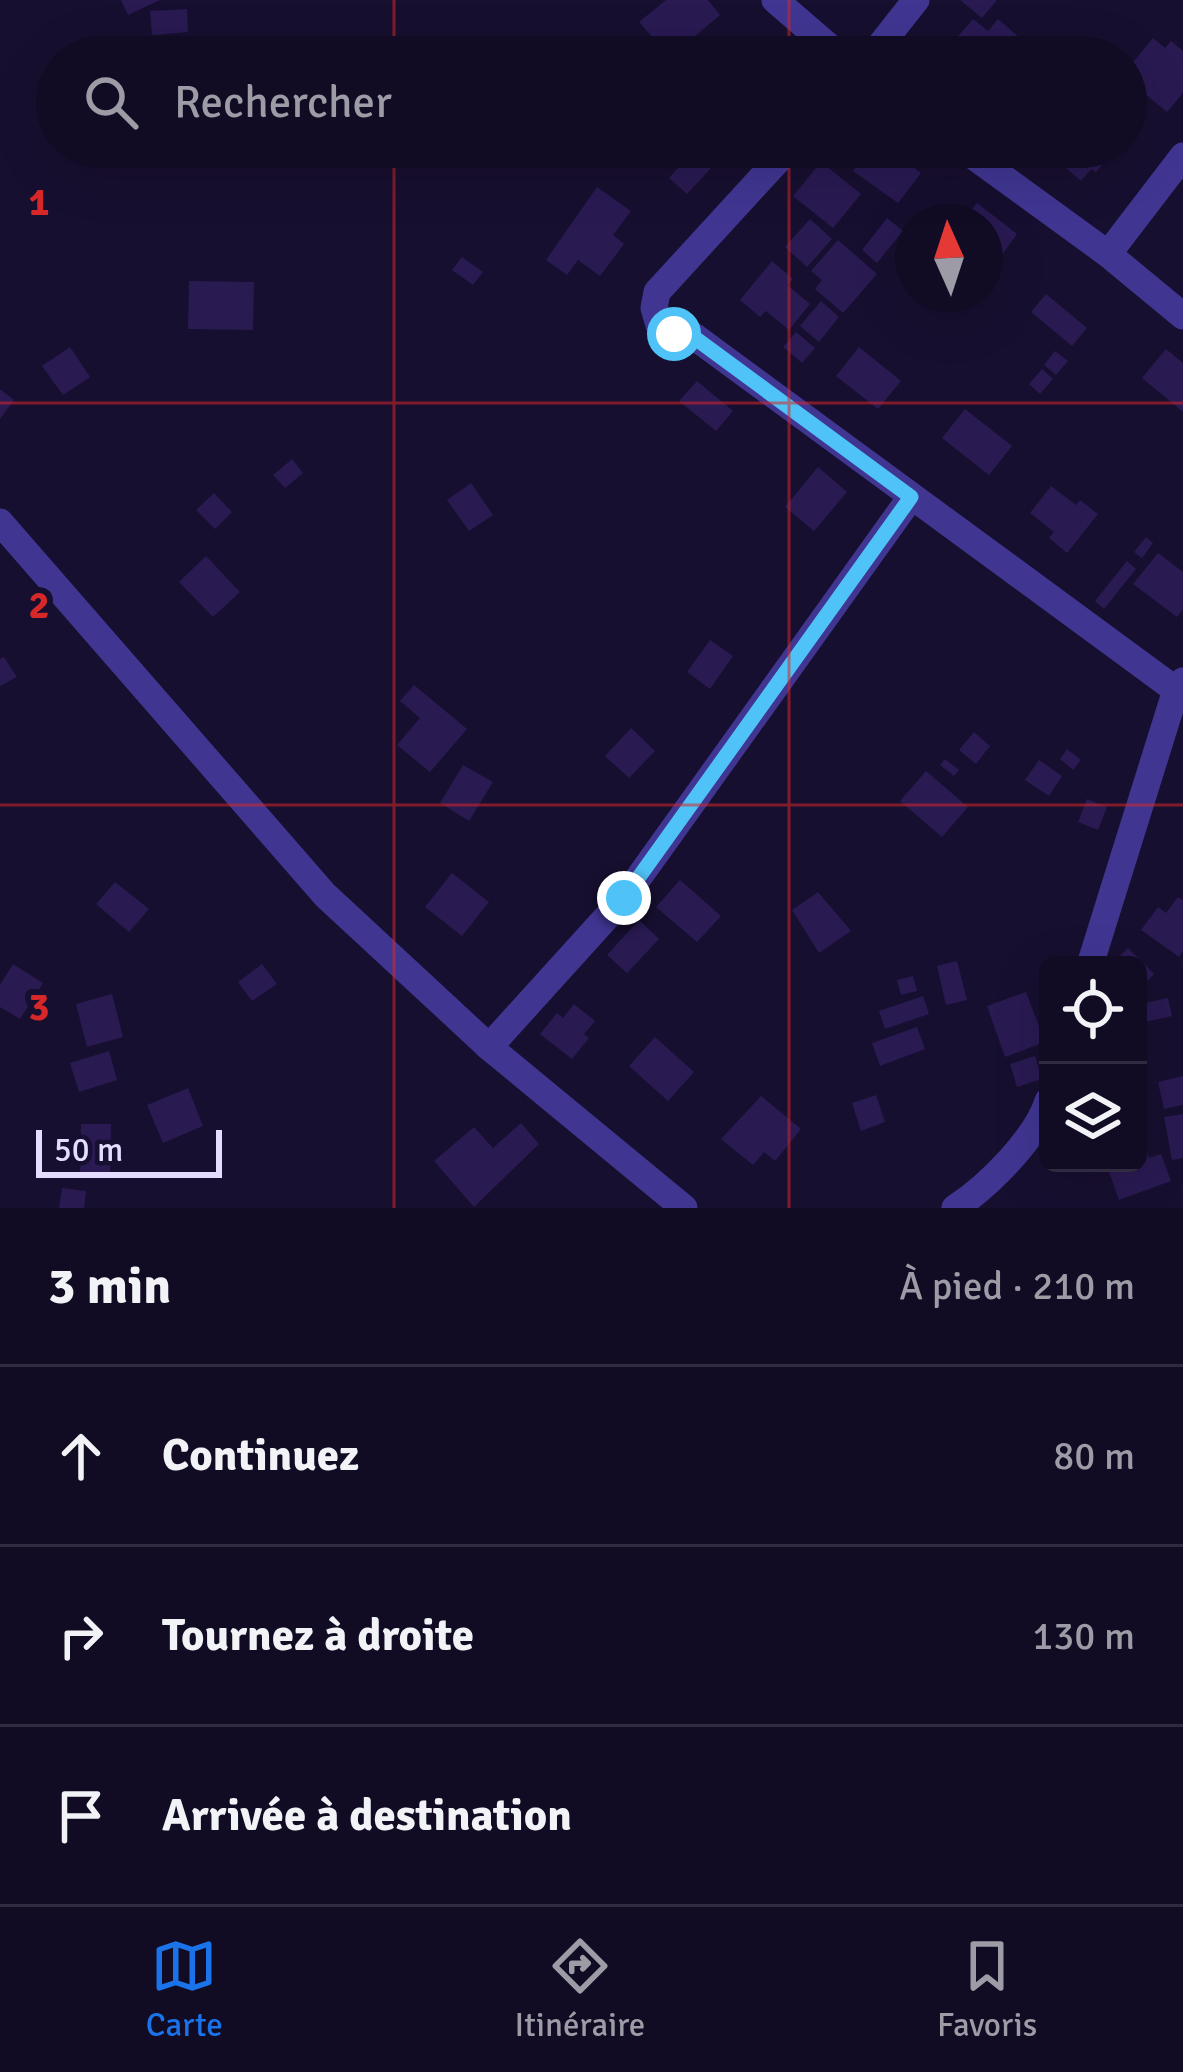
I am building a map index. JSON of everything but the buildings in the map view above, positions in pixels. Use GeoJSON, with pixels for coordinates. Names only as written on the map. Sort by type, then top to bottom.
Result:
{"type":"FeatureCollection","features":[{"type":"Feature","properties":{"kind":"street"},"geometry":{"type":"LineString","coordinates":[[776,0],[817,36]]}},
{"type":"Feature","properties":{"kind":"street"},"geometry":{"type":"LineString","coordinates":[[888,36],[916,0]]}},
{"type":"Feature","properties":{"kind":"street"},"geometry":{"type":"LineString","coordinates":[[1108,254],[1183,156]]}},
{"type":"Feature","properties":{"kind":"street"},"geometry":{"type":"LineString","coordinates":[[771,168],[657,292],[654,308],[659,325],[695,338],[911,497],[1180,685],[1093,956]]}},
{"type":"Feature","properties":{"kind":"street"},"geometry":{"type":"LineString","coordinates":[[990,168],[1183,316]]}},
{"type":"Feature","properties":{"kind":"street"},"geometry":{"type":"LineString","coordinates":[[489,1047],[624,898],[911,497]]}},
{"type":"Feature","properties":{"kind":"street"},"geometry":{"type":"LineString","coordinates":[[0,522],[326,895],[489,1047],[684,1208]]}},
{"type":"Feature","properties":{"kind":"street"},"geometry":{"type":"LineString","coordinates":[[955,1208],[982,1190],[1039,1122]]}},
{"type":"Feature","properties":{"kind":"route"},"geometry":{"type":"LineString","coordinates":[[624,898],[911,497],[695,338],[674,334]]}}]}
